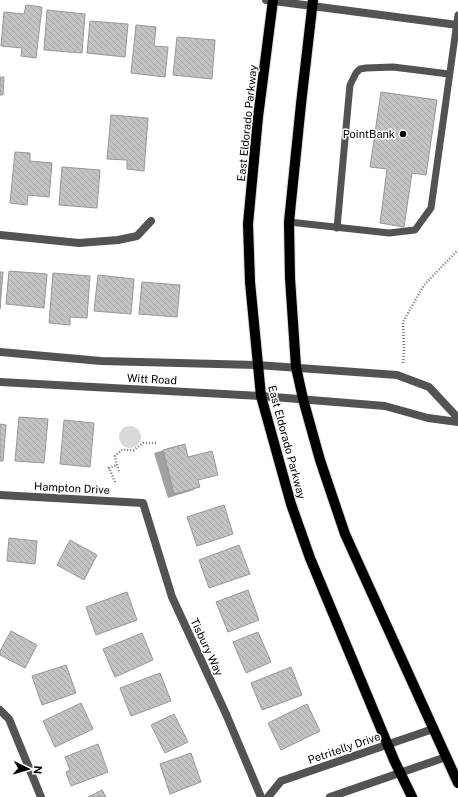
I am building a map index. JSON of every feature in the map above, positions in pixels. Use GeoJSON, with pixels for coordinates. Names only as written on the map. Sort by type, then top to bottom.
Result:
{"type":"FeatureCollection","features":[{"type":"Feature","properties":{"kind":"main road","name":"East Eldorado Parkway"},"geometry":{"type":"LineString","coordinates":[[271,0],[248,224],[250,282],[261,396],[291,504],[310,558],[388,744],[412,797]]}},
{"type":"Feature","properties":{"kind":"main road"},"geometry":{"type":"LineString","coordinates":[[312,3],[289,222],[290,278],[296,368],[320,460],[345,534],[458,783]]}},
{"type":"Feature","properties":{"kind":"street"},"geometry":{"type":"LineString","coordinates":[[271,0],[312,3],[457,25]]}},
{"type":"Feature","properties":{"kind":"street"},"geometry":{"type":"LineString","coordinates":[[0,235],[79,243],[118,240],[137,236],[151,221]]}},
{"type":"Feature","properties":{"kind":"street","name":"Witt Road"},"geometry":{"type":"LineString","coordinates":[[0,352],[101,361],[257,365],[397,375],[429,387],[458,418]]}},
{"type":"Feature","properties":{"kind":"street","name":"Witt Road"},"geometry":{"type":"LineString","coordinates":[[0,382],[261,396],[385,406],[428,418],[458,422]]}},
{"type":"Feature","properties":{"kind":"street","name":"Hampton Drive"},"geometry":{"type":"LineString","coordinates":[[0,495],[143,503]]}},
{"type":"Feature","properties":{"kind":"street","name":"Tisbury Way"},"geometry":{"type":"LineString","coordinates":[[143,503],[172,598],[226,714],[261,797]]}},
{"type":"Feature","properties":{"kind":"street"},"geometry":{"type":"LineString","coordinates":[[0,710],[9,719],[41,797]]}},
{"type":"Feature","properties":{"kind":"street","name":"Petritelly Drive"},"geometry":{"type":"LineString","coordinates":[[268,797],[281,781],[434,729]]}},
{"type":"Feature","properties":{"kind":"street"},"geometry":{"type":"LineString","coordinates":[[330,797],[446,757]]}},
{"type":"Feature","properties":{"kind":"lane"},"geometry":{"type":"LineString","coordinates":[[289,222],[389,233],[415,230],[430,208],[458,15]]}},
{"type":"Feature","properties":{"kind":"lane"},"geometry":{"type":"LineString","coordinates":[[337,228],[350,85],[353,77],[360,69],[366,68],[393,68],[449,74]]}},
{"type":"Feature","properties":{"kind":"path"},"geometry":{"type":"LineString","coordinates":[[403,363],[403,322],[424,285],[458,250]]}},
{"type":"Feature","properties":{"kind":"path"},"geometry":{"type":"LineString","coordinates":[[119,471],[115,456],[122,450],[134,450],[143,443],[157,443]]}},
{"type":"Feature","properties":{"kind":"path"},"geometry":{"type":"LineString","coordinates":[[115,482],[109,468],[117,465]]}},
{"type":"Feature","properties":{"kind":"shaded area"},"geometry":{"type":"Polygon","coordinates":[[[130,426],[138,429],[141,437],[138,445],[130,448],[122,445],[119,437],[122,429],[130,426]]]}},
{"type":"Feature","properties":{"kind":"shaded area"},"geometry":{"type":"Polygon","coordinates":[[[180,445],[194,490],[168,498],[154,453],[180,445]]]}},
{"type":"Feature","properties":{"kind":"building"},"geometry":{"type":"Polygon","coordinates":[[[26,5],[42,7],[36,58],[21,56],[22,48],[1,46],[4,12],[24,14],[26,5]]]}},
{"type":"Feature","properties":{"kind":"building"},"geometry":{"type":"Polygon","coordinates":[[[47,10],[85,14],[82,53],[44,50],[47,10]]]}},
{"type":"Feature","properties":{"kind":"building"},"geometry":{"type":"Polygon","coordinates":[[[90,21],[128,24],[125,57],[87,53],[90,21]]]}},
{"type":"Feature","properties":{"kind":"building"},"geometry":{"type":"Polygon","coordinates":[[[136,25],[156,27],[154,46],[168,47],[165,77],[131,73],[136,25]]]}},
{"type":"Feature","properties":{"kind":"building"},"geometry":{"type":"Polygon","coordinates":[[[177,37],[215,40],[212,79],[173,75],[177,37]]]}},
{"type":"Feature","properties":{"kind":"building"},"geometry":{"type":"Polygon","coordinates":[[[0,77],[4,77],[3,95],[0,95],[0,77]]]}},
{"type":"Feature","properties":{"kind":"building","name":"PointBank"},"geometry":{"type":"Polygon","coordinates":[[[381,92],[437,100],[426,175],[412,173],[404,227],[380,223],[387,169],[370,167],[381,92]]]}},
{"type":"Feature","properties":{"kind":"building"},"geometry":{"type":"Polygon","coordinates":[[[111,115],[148,118],[144,171],[127,169],[127,160],[107,159],[111,115]]]}},
{"type":"Feature","properties":{"kind":"building"},"geometry":{"type":"Polygon","coordinates":[[[15,152],[30,153],[30,161],[52,163],[49,197],[28,195],[27,205],[10,203],[15,152]]]}},
{"type":"Feature","properties":{"kind":"building"},"geometry":{"type":"Polygon","coordinates":[[[62,167],[100,170],[97,208],[59,205],[62,167]]]}},
{"type":"Feature","properties":{"kind":"building"},"geometry":{"type":"Polygon","coordinates":[[[9,271],[47,274],[44,308],[6,304],[9,271]]]}},
{"type":"Feature","properties":{"kind":"building"},"geometry":{"type":"Polygon","coordinates":[[[0,272],[3,272],[0,309],[0,272]]]}},
{"type":"Feature","properties":{"kind":"building"},"geometry":{"type":"Polygon","coordinates":[[[53,273],[90,276],[87,318],[70,317],[70,325],[49,323],[53,273]]]}},
{"type":"Feature","properties":{"kind":"building"},"geometry":{"type":"Polygon","coordinates":[[[98,275],[134,279],[131,314],[94,311],[98,275]]]}},
{"type":"Feature","properties":{"kind":"building"},"geometry":{"type":"Polygon","coordinates":[[[142,282],[180,285],[177,317],[139,314],[142,282]]]}},
{"type":"Feature","properties":{"kind":"building"},"geometry":{"type":"Polygon","coordinates":[[[19,417],[48,419],[44,463],[15,461],[19,417]]]}},
{"type":"Feature","properties":{"kind":"building"},"geometry":{"type":"Polygon","coordinates":[[[64,420],[94,423],[90,467],[60,464],[64,420]]]}},
{"type":"Feature","properties":{"kind":"building"},"geometry":{"type":"Polygon","coordinates":[[[0,424],[6,425],[3,461],[0,461],[0,424]]]}},
{"type":"Feature","properties":{"kind":"building"},"geometry":{"type":"Polygon","coordinates":[[[185,444],[188,457],[212,451],[218,475],[198,480],[200,487],[174,494],[163,450],[185,444]]]}},
{"type":"Feature","properties":{"kind":"building"},"geometry":{"type":"Polygon","coordinates":[[[224,505],[233,534],[197,546],[187,517],[224,505]]]}},
{"type":"Feature","properties":{"kind":"building"},"geometry":{"type":"Polygon","coordinates":[[[9,538],[37,541],[35,564],[7,561],[9,538]]]}},
{"type":"Feature","properties":{"kind":"building"},"geometry":{"type":"Polygon","coordinates":[[[70,540],[97,555],[84,580],[57,565],[70,540]]]}},
{"type":"Feature","properties":{"kind":"building"},"geometry":{"type":"Polygon","coordinates":[[[239,545],[250,574],[209,588],[199,560],[239,545]]]}},
{"type":"Feature","properties":{"kind":"building"},"geometry":{"type":"Polygon","coordinates":[[[248,590],[259,620],[228,632],[216,602],[248,590]]]}},
{"type":"Feature","properties":{"kind":"building"},"geometry":{"type":"Polygon","coordinates":[[[127,592],[137,620],[96,635],[86,607],[127,592]]]}},
{"type":"Feature","properties":{"kind":"building"},"geometry":{"type":"Polygon","coordinates":[[[11,631],[37,645],[25,668],[0,655],[0,651],[11,631]]]}},
{"type":"Feature","properties":{"kind":"building"},"geometry":{"type":"Polygon","coordinates":[[[258,632],[271,662],[246,673],[233,642],[258,632]]]}},
{"type":"Feature","properties":{"kind":"building"},"geometry":{"type":"Polygon","coordinates":[[[142,633],[153,660],[115,677],[103,649],[142,633]]]}},
{"type":"Feature","properties":{"kind":"building"},"geometry":{"type":"Polygon","coordinates":[[[66,665],[76,693],[42,705],[32,676],[66,665]]]}},
{"type":"Feature","properties":{"kind":"building"},"geometry":{"type":"Polygon","coordinates":[[[291,667],[302,695],[262,710],[251,683],[291,667]]]}},
{"type":"Feature","properties":{"kind":"building"},"geometry":{"type":"Polygon","coordinates":[[[160,673],[171,701],[131,716],[120,688],[160,673]]]}},
{"type":"Feature","properties":{"kind":"building"},"geometry":{"type":"Polygon","coordinates":[[[81,703],[93,729],[55,747],[43,721],[81,703]]]}},
{"type":"Feature","properties":{"kind":"building"},"geometry":{"type":"Polygon","coordinates":[[[307,704],[320,731],[281,750],[268,723],[307,704]]]}},
{"type":"Feature","properties":{"kind":"building"},"geometry":{"type":"Polygon","coordinates":[[[174,714],[188,742],[165,753],[151,725],[174,714]]]}},
{"type":"Feature","properties":{"kind":"building"},"geometry":{"type":"Polygon","coordinates":[[[98,744],[108,772],[71,786],[66,772],[70,770],[65,757],[98,744]]]}},
{"type":"Feature","properties":{"kind":"building"},"geometry":{"type":"Polygon","coordinates":[[[191,753],[201,782],[170,794],[160,764],[191,753]]]}},
{"type":"Feature","properties":{"kind":"building"},"geometry":{"type":"Polygon","coordinates":[[[102,790],[106,797],[88,797],[102,790]]]}},
{"type":"Feature","properties":{"kind":"place","name":"PointBank"},"geometry":{"type":"Point","coordinates":[403,134]}}]}
